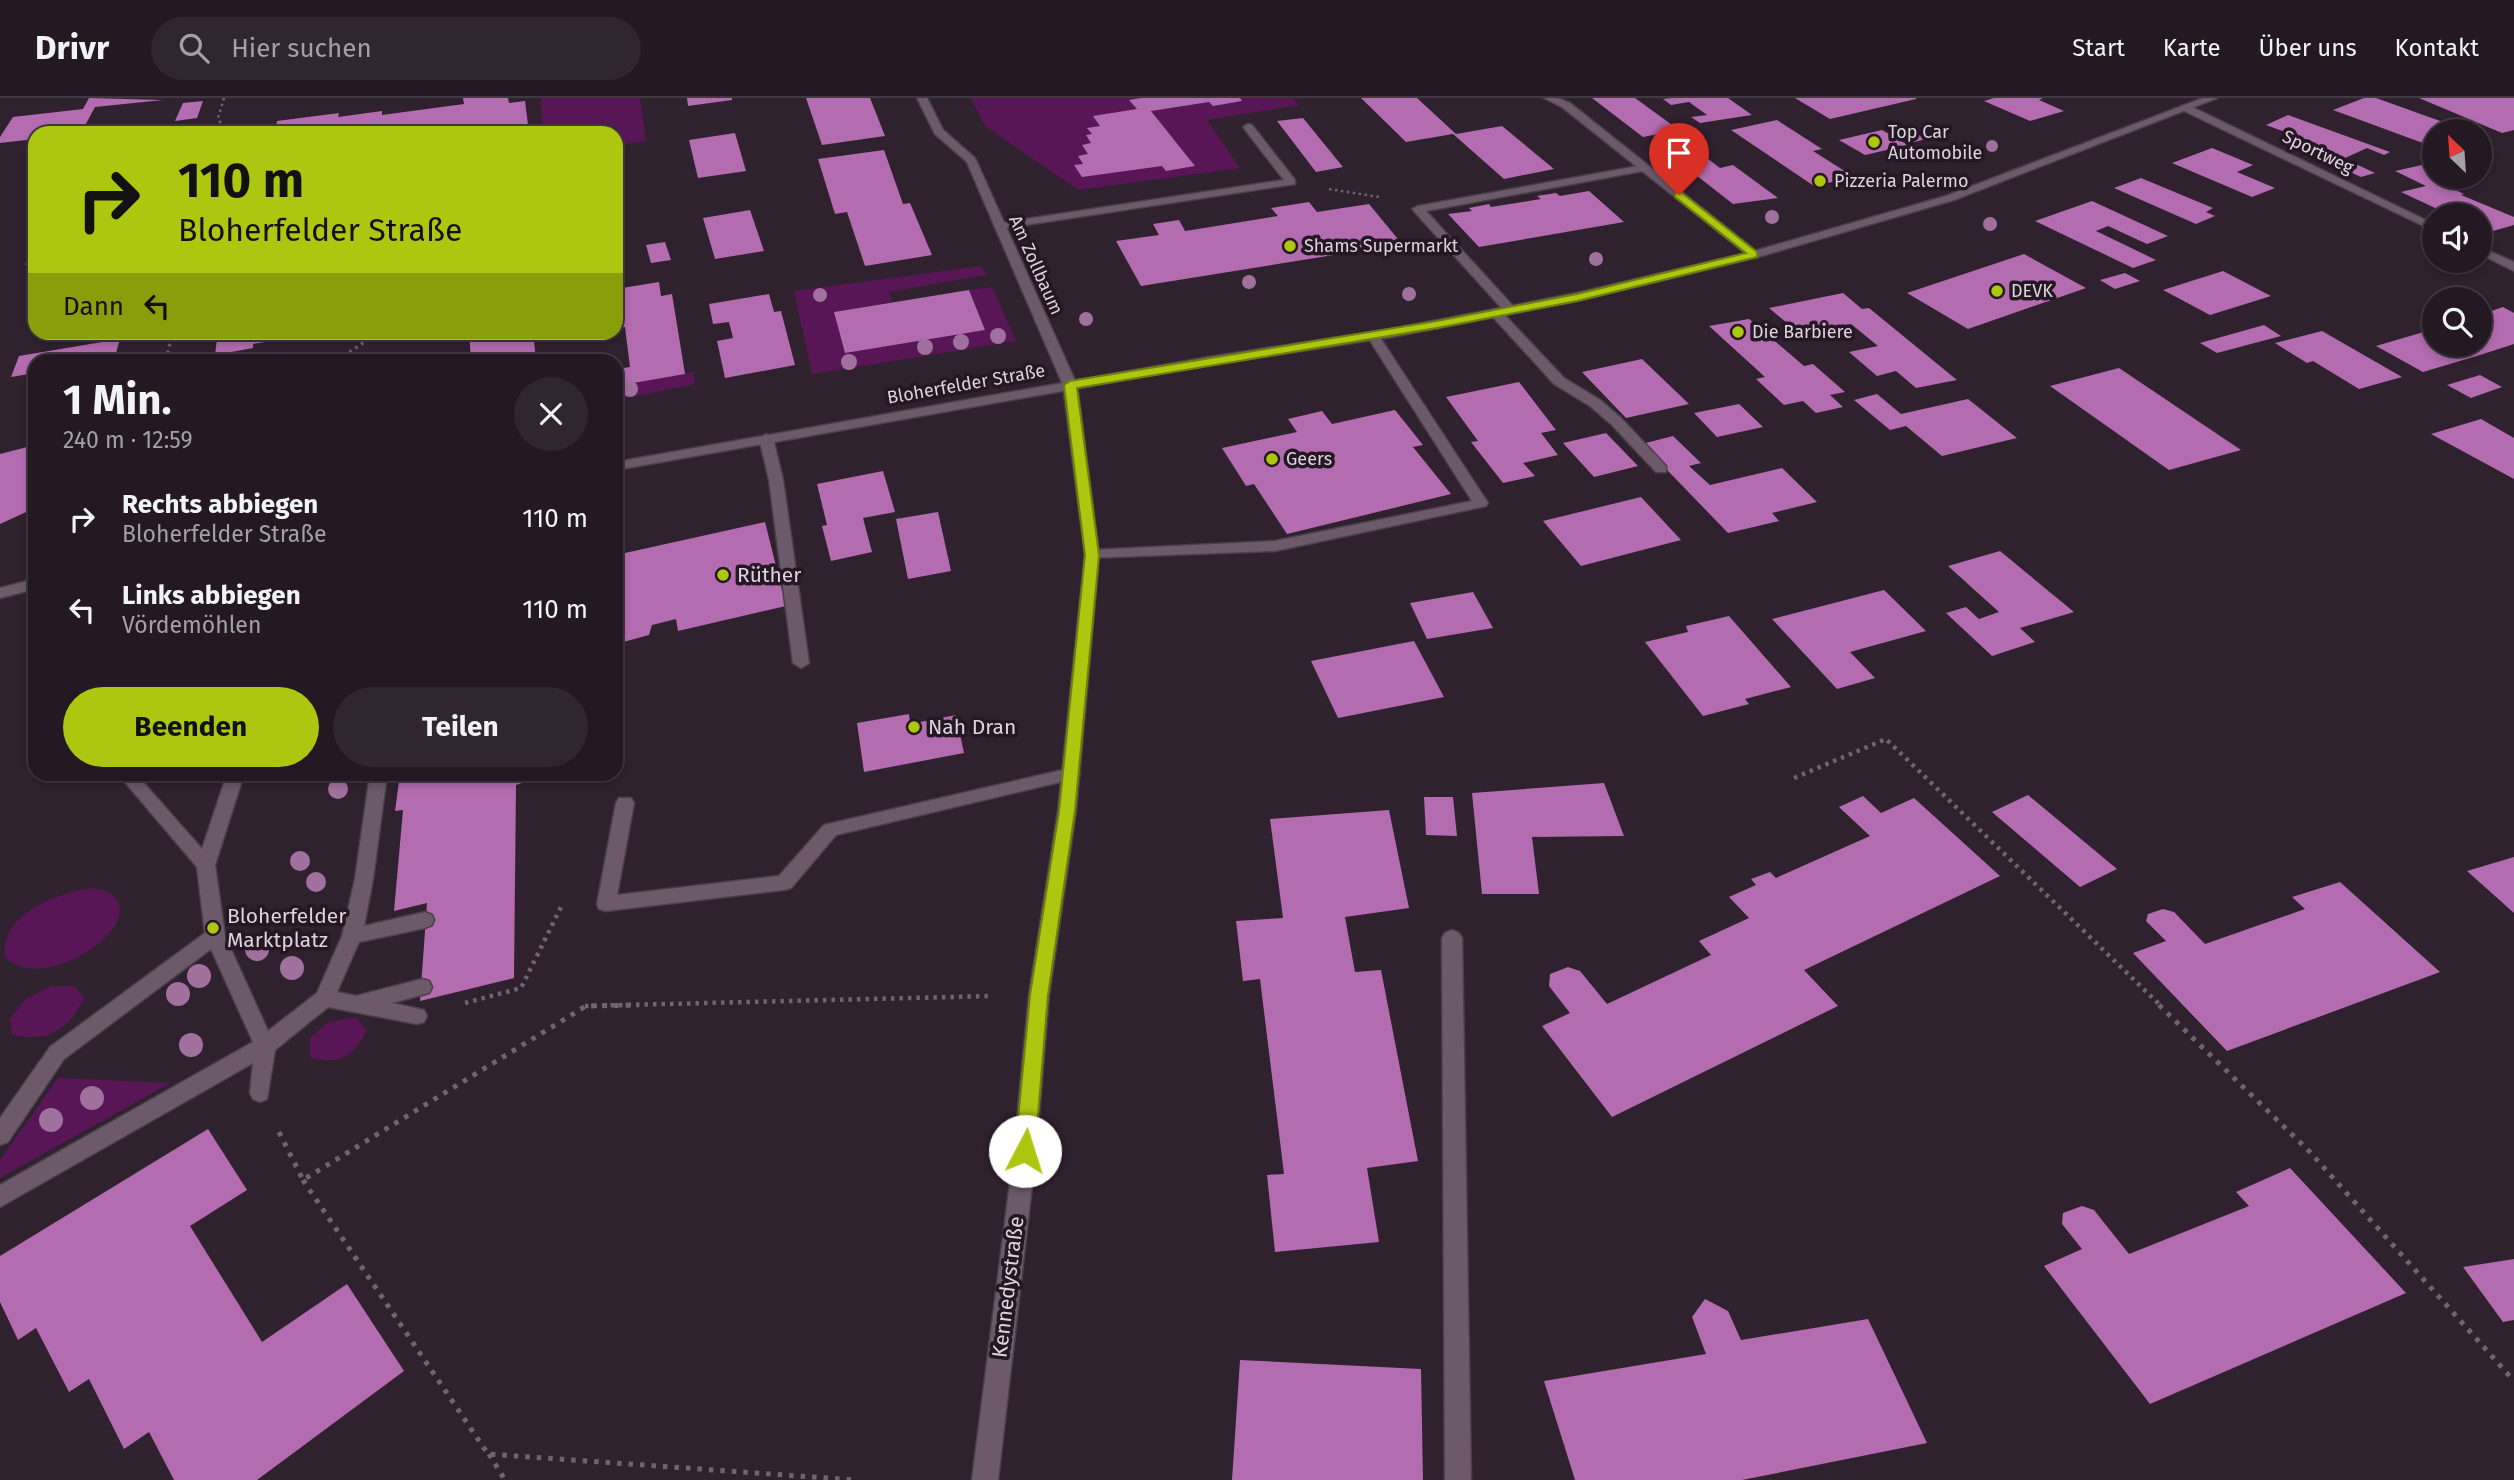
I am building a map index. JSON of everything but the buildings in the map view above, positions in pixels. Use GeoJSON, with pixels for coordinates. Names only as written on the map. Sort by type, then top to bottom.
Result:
{"type":"FeatureCollection","features":[{"type":"Feature","properties":{"kind":"street","name":"Am Zollbaum"},"geometry":{"type":"LineString","coordinates":[[922,98],[939,132],[971,160],[1070,385]]}},
{"type":"Feature","properties":{"kind":"street"},"geometry":{"type":"LineString","coordinates":[[1549,98],[1566,105],[1754,255]]}},
{"type":"Feature","properties":{"kind":"street","name":"Bloherfelder Straße"},"geometry":{"type":"LineString","coordinates":[[623,465],[1070,385],[1373,336],[1577,298],[1754,255],[1950,198],[2212,98]]}},
{"type":"Feature","properties":{"kind":"street","name":"Sportweg"},"geometry":{"type":"LineString","coordinates":[[2186,108],[2422,222]]}},
{"type":"Feature","properties":{"kind":"street"},"geometry":{"type":"LineString","coordinates":[[1000,226],[1291,182],[1248,127]]}},
{"type":"Feature","properties":{"kind":"street"},"geometry":{"type":"LineString","coordinates":[[1644,168],[1418,209],[1559,381],[1595,403],[1616,421],[1661,469]]}},
{"type":"Feature","properties":{"kind":"street"},"geometry":{"type":"LineString","coordinates":[[2492,256],[2514,267]]}},
{"type":"Feature","properties":{"kind":"street"},"geometry":{"type":"LineString","coordinates":[[1092,555],[1275,546],[1481,503],[1373,336]]}},
{"type":"Feature","properties":{"kind":"street","name":"Kennedystraße"},"geometry":{"type":"LineString","coordinates":[[985,1480],[1025,1151],[1039,995],[1071,774],[1092,555],[1070,385]]}},
{"type":"Feature","properties":{"kind":"street"},"geometry":{"type":"LineString","coordinates":[[766,438],[776,480],[801,663]]}},
{"type":"Feature","properties":{"kind":"street"},"geometry":{"type":"LineString","coordinates":[[0,593],[28,586]]}},
{"type":"Feature","properties":{"kind":"street"},"geometry":{"type":"LineString","coordinates":[[625,803],[606,904],[784,883],[830,830],[1071,774]]}},
{"type":"Feature","properties":{"kind":"street"},"geometry":{"type":"LineString","coordinates":[[132,781],[205,865]]}},
{"type":"Feature","properties":{"kind":"street"},"geometry":{"type":"LineString","coordinates":[[234,781],[205,865],[215,936],[265,1046],[260,1093]]}},
{"type":"Feature","properties":{"kind":"street"},"geometry":{"type":"LineString","coordinates":[[0,1196],[265,1046],[325,998],[352,936],[364,879],[378,781]]}},
{"type":"Feature","properties":{"kind":"street"},"geometry":{"type":"LineString","coordinates":[[352,936],[425,920]]}},
{"type":"Feature","properties":{"kind":"street"},"geometry":{"type":"LineString","coordinates":[[0,1135],[57,1053],[215,936]]}},
{"type":"Feature","properties":{"kind":"street"},"geometry":{"type":"LineString","coordinates":[[1452,938],[1458,1480]]}},
{"type":"Feature","properties":{"kind":"street"},"geometry":{"type":"LineString","coordinates":[[356,1004],[422,987]]}},
{"type":"Feature","properties":{"kind":"street"},"geometry":{"type":"LineString","coordinates":[[325,998],[417,1016]]}},
{"type":"Feature","properties":{"kind":"path"},"geometry":{"type":"LineString","coordinates":[[222,126],[218,118],[225,98]]}},
{"type":"Feature","properties":{"kind":"path"},"geometry":{"type":"LineString","coordinates":[[1291,182],[1381,197]]}},
{"type":"Feature","properties":{"kind":"path"},"geometry":{"type":"LineString","coordinates":[[347,354],[367,340]]}},
{"type":"Feature","properties":{"kind":"path"},"geometry":{"type":"LineString","coordinates":[[1794,778],[1886,738],[2310,1152],[2514,1381]]}},
{"type":"Feature","properties":{"kind":"path"},"geometry":{"type":"LineString","coordinates":[[417,1016],[521,988],[559,905],[606,904]]}},
{"type":"Feature","properties":{"kind":"path"},"geometry":{"type":"LineString","coordinates":[[303,1180],[586,1006],[1039,995]]}},
{"type":"Feature","properties":{"kind":"path"},"geometry":{"type":"LineString","coordinates":[[260,1093],[303,1180],[505,1480]]}},
{"type":"Feature","properties":{"kind":"path"},"geometry":{"type":"LineString","coordinates":[[488,1454],[855,1480]]}},
{"type":"Feature","properties":{"kind":"shaded area"},"geometry":{"type":"Polygon","coordinates":[[[541,98],[640,98],[646,141],[623,144],[623,126],[542,126],[541,98]]]}},
{"type":"Feature","properties":{"kind":"shaded area"},"geometry":{"type":"Polygon","coordinates":[[[971,98],[1293,98],[1299,105],[1207,120],[1240,168],[1078,190],[985,126],[971,98]]]}},
{"type":"Feature","properties":{"kind":"shaded area"},"geometry":{"type":"Polygon","coordinates":[[[981,266],[987,275],[889,292],[892,302],[834,312],[985,330],[969,290],[992,287],[1016,341],[812,374],[794,291],[981,266]]]}},
{"type":"Feature","properties":{"kind":"shaded area"},"geometry":{"type":"Polygon","coordinates":[[[693,372],[695,384],[623,399],[623,385],[693,372]]]}},
{"type":"Feature","properties":{"kind":"shaded area"},"geometry":{"type":"Polygon","coordinates":[[[94,888],[114,896],[120,909],[115,925],[103,940],[64,963],[42,968],[22,967],[5,957],[6,941],[22,916],[65,894],[94,888]]]}},
{"type":"Feature","properties":{"kind":"shaded area"},"geometry":{"type":"Polygon","coordinates":[[[51,986],[74,986],[84,997],[72,1018],[56,1031],[46,1035],[24,1037],[12,1034],[10,1018],[26,999],[51,986]]]}},
{"type":"Feature","properties":{"kind":"shaded area"},"geometry":{"type":"Polygon","coordinates":[[[356,1017],[367,1030],[351,1052],[344,1057],[330,1060],[310,1057],[310,1038],[327,1023],[356,1017]]]}},
{"type":"Feature","properties":{"kind":"shaded area"},"geometry":{"type":"Polygon","coordinates":[[[58,1078],[170,1083],[0,1178],[0,1160],[58,1078]]]}},
{"type":"Feature","properties":{"kind":"place","name":"Top Car Automobile"},"geometry":{"type":"Point","coordinates":[1874,142]}},
{"type":"Feature","properties":{"kind":"place","name":"Pizzeria Palermo"},"geometry":{"type":"Point","coordinates":[1820,181]}},
{"type":"Feature","properties":{"kind":"place","name":"Shams Supermarkt"},"geometry":{"type":"Point","coordinates":[1290,246]}},
{"type":"Feature","properties":{"kind":"place","name":"DEVK"},"geometry":{"type":"Point","coordinates":[1997,291]}},
{"type":"Feature","properties":{"kind":"place","name":"Die Barbiere"},"geometry":{"type":"Point","coordinates":[1738,332]}},
{"type":"Feature","properties":{"kind":"place","name":"Geers"},"geometry":{"type":"Point","coordinates":[1272,459]}},
{"type":"Feature","properties":{"kind":"place","name":"Rüther"},"geometry":{"type":"Point","coordinates":[723,575]}},
{"type":"Feature","properties":{"kind":"place","name":"Nah Dran"},"geometry":{"type":"Point","coordinates":[914,727]}},
{"type":"Feature","properties":{"kind":"place","name":"Bloherfelder Marktplatz"},"geometry":{"type":"Point","coordinates":[213,928]}},
{"type":"Feature","properties":{"kind":"route"},"geometry":{"type":"LineString","coordinates":[[1025,1151],[1039,995],[1067,811],[1092,555],[1070,385],[1392,333],[1577,298],[1754,255],[1679,195]]}}]}
